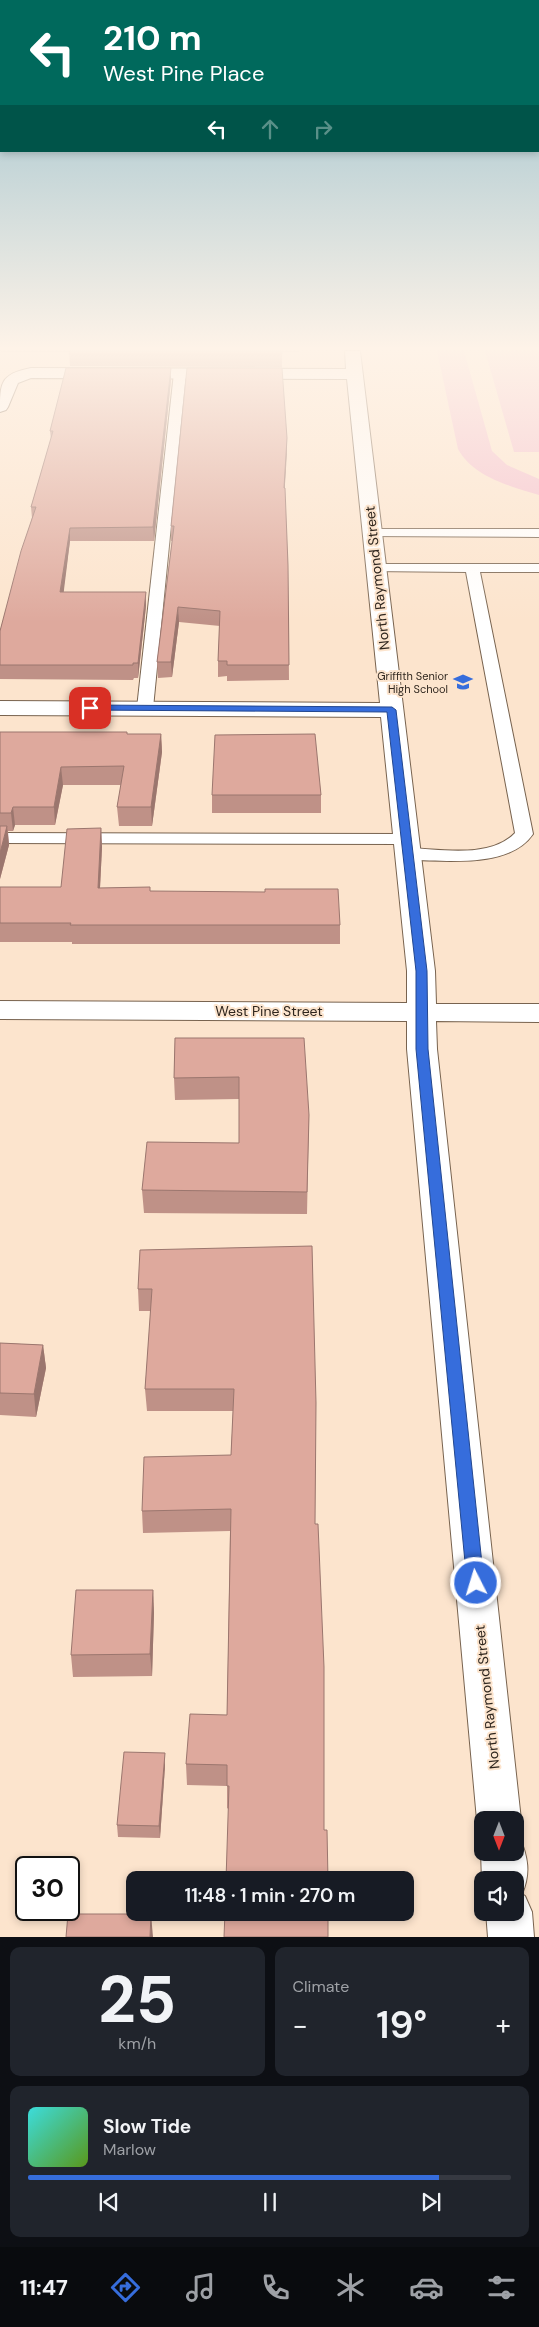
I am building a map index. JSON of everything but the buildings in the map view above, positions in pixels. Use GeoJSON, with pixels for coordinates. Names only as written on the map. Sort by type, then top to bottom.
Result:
{"type":"FeatureCollection","features":[{"type":"Feature","properties":{"kind":"street","name":"North Raymond Street"},"geometry":{"type":"LineString","coordinates":[[362,441],[421,971],[423,1059],[498,1811]]}},
{"type":"Feature","properties":{"kind":"street"},"geometry":{"type":"LineString","coordinates":[[0,708],[392,710]]}},
{"type":"Feature","properties":{"kind":"street","name":"West Pine Street"},"geometry":{"type":"LineString","coordinates":[[0,1010],[539,1013]]}},
{"type":"Feature","properties":{"kind":"street"},"geometry":{"type":"LineString","coordinates":[[510,1921],[511,1937]]}},
{"type":"Feature","properties":{"kind":"lane"},"geometry":{"type":"LineString","coordinates":[[145,708],[173,441]]}},
{"type":"Feature","properties":{"kind":"lane"},"geometry":{"type":"LineString","coordinates":[[372,533],[539,533]]}},
{"type":"Feature","properties":{"kind":"lane"},"geometry":{"type":"LineString","coordinates":[[376,568],[539,568]]}},
{"type":"Feature","properties":{"kind":"lane"},"geometry":{"type":"LineString","coordinates":[[0,838],[407,846],[472,854],[498,851],[520,842],[524,834],[472,568]]}},
{"type":"Feature","properties":{"kind":"shaded area"},"geometry":{"type":"Polygon","coordinates":[[[456,441],[489,441],[492,451],[507,465],[539,479],[539,495],[493,479],[473,467],[458,449],[456,441]]]}},
{"type":"Feature","properties":{"kind":"shaded area"},"geometry":{"type":"Polygon","coordinates":[[[511,441],[539,441],[539,452],[514,452],[511,441]]]}},
{"type":"Feature","properties":{"kind":"place","name":"Griffith Senior High School"},"geometry":{"type":"Point","coordinates":[463,682]}},
{"type":"Feature","properties":{"kind":"route"},"geometry":{"type":"LineString","coordinates":[[90,708],[392,710],[421,971],[422,1049],[476,1583]]}}]}
